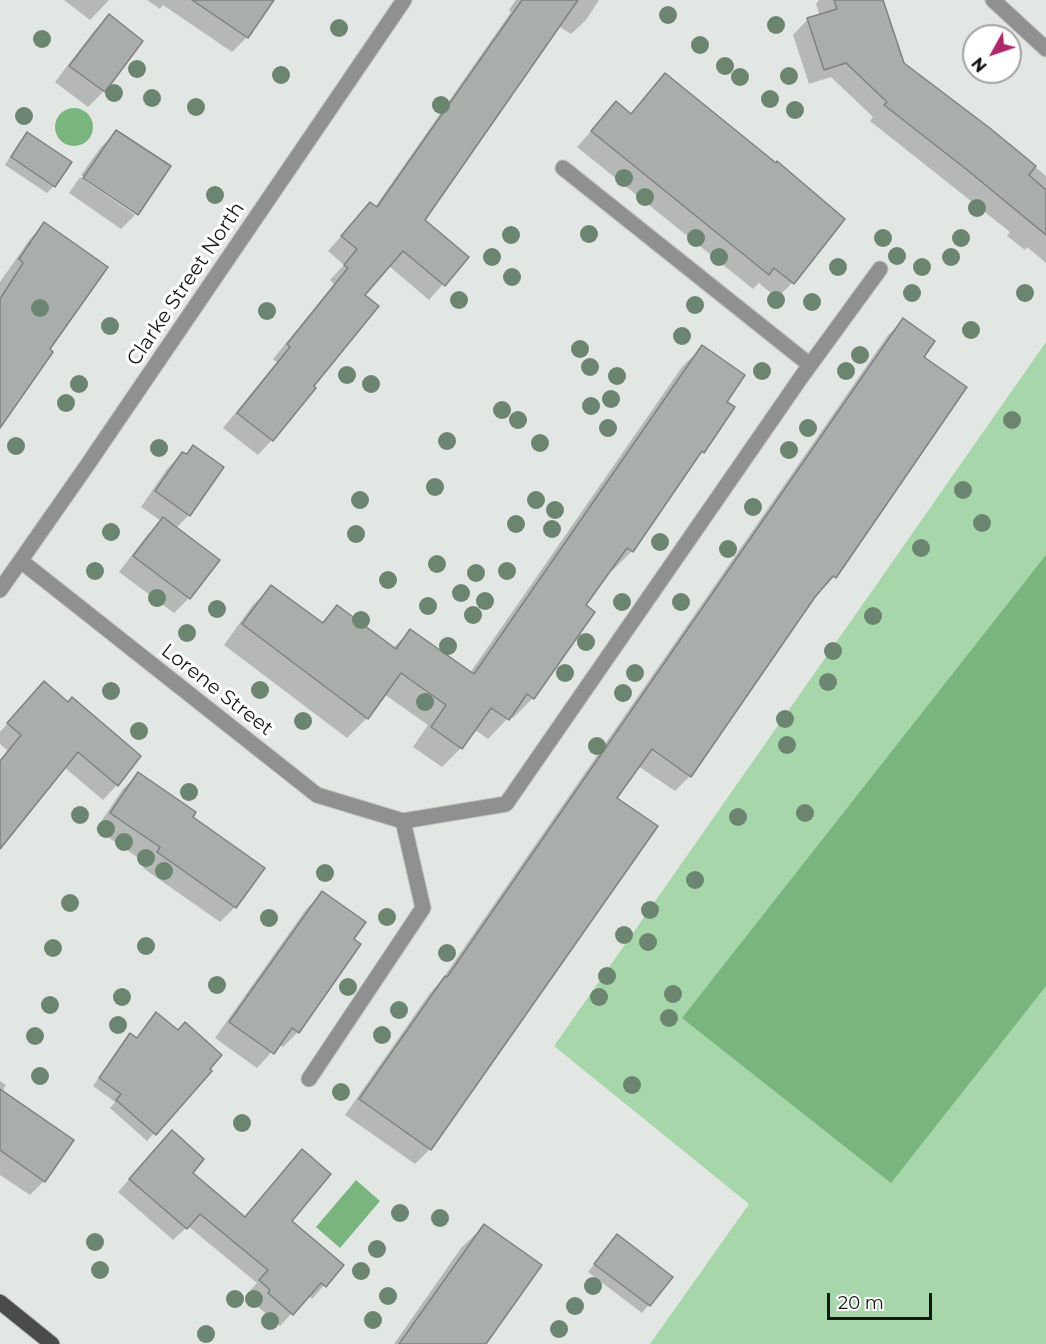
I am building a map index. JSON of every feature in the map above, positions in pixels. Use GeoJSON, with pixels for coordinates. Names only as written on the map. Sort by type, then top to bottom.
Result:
{"type":"FeatureCollection","features":[{"type":"Feature","properties":{"kind":"main road"},"geometry":{"type":"LineString","coordinates":[[0,1302],[52,1344]]}},
{"type":"Feature","properties":{"kind":"street","name":"Clarke Street North"},"geometry":{"type":"LineString","coordinates":[[0,590],[404,0]]}},
{"type":"Feature","properties":{"kind":"street"},"geometry":{"type":"LineString","coordinates":[[993,0],[1046,49]]}},
{"type":"Feature","properties":{"kind":"street"},"geometry":{"type":"LineString","coordinates":[[563,168],[810,365]]}},
{"type":"Feature","properties":{"kind":"street"},"geometry":{"type":"LineString","coordinates":[[309,1079],[423,908],[403,821],[506,804],[810,365],[880,269]]}},
{"type":"Feature","properties":{"kind":"street","name":"Lorene Street"},"geometry":{"type":"LineString","coordinates":[[21,561],[317,795],[403,821]]}},
{"type":"Feature","properties":{"kind":"shaded area"},"geometry":{"type":"Polygon","coordinates":[[[74,108],[88,113],[93,127],[88,141],[74,146],[60,141],[55,127],[60,113],[74,108]]]}},
{"type":"Feature","properties":{"kind":"shaded area"},"geometry":{"type":"Polygon","coordinates":[[[1046,342],[1046,1344],[650,1344],[749,1204],[554,1046],[1046,342]]]}},
{"type":"Feature","properties":{"kind":"shaded area"},"geometry":{"type":"Polygon","coordinates":[[[1046,555],[1046,986],[891,1183],[682,1018],[1046,555]]]}},
{"type":"Feature","properties":{"kind":"shaded area"},"geometry":{"type":"Polygon","coordinates":[[[356,1180],[380,1201],[340,1248],[316,1227],[356,1180]]]}},
{"type":"Feature","properties":{"kind":"building"},"geometry":{"type":"Polygon","coordinates":[[[192,0],[274,0],[248,38],[192,0]]]}},
{"type":"Feature","properties":{"kind":"building"},"geometry":{"type":"Polygon","coordinates":[[[522,0],[578,0],[425,220],[469,257],[445,286],[403,251],[365,295],[379,306],[273,441],[237,413],[290,347],[287,344],[348,268],[344,265],[357,249],[341,236],[370,202],[377,207],[522,0]]]}},
{"type":"Feature","properties":{"kind":"building"},"geometry":{"type":"Polygon","coordinates":[[[834,0],[883,0],[904,63],[1036,166],[1029,175],[1046,190],[1046,235],[884,105],[887,102],[846,63],[824,70],[807,18],[837,9],[834,0]]]}},
{"type":"Feature","properties":{"kind":"building"},"geometry":{"type":"Polygon","coordinates":[[[109,14],[143,41],[105,92],[69,66],[109,14]]]}},
{"type":"Feature","properties":{"kind":"building"},"geometry":{"type":"Polygon","coordinates":[[[665,73],[776,163],[777,161],[845,219],[794,284],[774,268],[769,275],[591,131],[616,101],[631,114],[665,73]]]}},
{"type":"Feature","properties":{"kind":"building"},"geometry":{"type":"Polygon","coordinates":[[[116,130],[171,166],[138,215],[83,178],[116,130]]]}},
{"type":"Feature","properties":{"kind":"building"},"geometry":{"type":"Polygon","coordinates":[[[27,132],[72,162],[55,187],[11,157],[27,132]]]}},
{"type":"Feature","properties":{"kind":"building"},"geometry":{"type":"Polygon","coordinates":[[[44,222],[108,267],[50,349],[53,352],[0,428],[0,299],[23,263],[19,259],[44,222]]]}},
{"type":"Feature","properties":{"kind":"building"},"geometry":{"type":"Polygon","coordinates":[[[903,318],[935,341],[924,357],[967,387],[836,578],[833,576],[815,597],[691,777],[652,749],[617,798],[658,826],[431,1150],[359,1099],[445,976],[447,977],[903,318]]]}},
{"type":"Feature","properties":{"kind":"building"},"geometry":{"type":"Polygon","coordinates":[[[702,345],[745,375],[727,402],[735,407],[633,552],[627,548],[586,605],[595,612],[534,699],[527,694],[509,720],[491,708],[462,749],[431,727],[446,705],[401,673],[368,719],[242,624],[271,585],[323,623],[337,605],[396,649],[410,629],[474,674],[702,345]]]}},
{"type":"Feature","properties":{"kind":"building"},"geometry":{"type":"Polygon","coordinates":[[[193,445],[224,467],[190,516],[155,491],[182,452],[187,454],[193,445]]]}},
{"type":"Feature","properties":{"kind":"building"},"geometry":{"type":"Polygon","coordinates":[[[163,517],[220,560],[190,599],[133,556],[163,517]]]}},
{"type":"Feature","properties":{"kind":"building"},"geometry":{"type":"Polygon","coordinates":[[[44,681],[68,702],[72,697],[141,756],[118,786],[78,752],[0,849],[0,761],[21,735],[7,723],[44,681]]]}},
{"type":"Feature","properties":{"kind":"building"},"geometry":{"type":"Polygon","coordinates":[[[138,772],[196,812],[193,817],[265,868],[236,908],[157,852],[160,847],[110,813],[138,772]]]}},
{"type":"Feature","properties":{"kind":"building"},"geometry":{"type":"Polygon","coordinates":[[[322,891],[366,922],[354,939],[361,944],[299,1033],[292,1028],[274,1054],[229,1022],[322,891]]]}},
{"type":"Feature","properties":{"kind":"building"},"geometry":{"type":"Polygon","coordinates":[[[156,1012],[178,1030],[185,1022],[222,1055],[210,1069],[212,1071],[156,1135],[116,1100],[121,1094],[99,1078],[130,1033],[137,1038],[156,1012]]]}},
{"type":"Feature","properties":{"kind":"building"},"geometry":{"type":"Polygon","coordinates":[[[0,1089],[74,1140],[45,1182],[0,1150],[0,1089]]]}},
{"type":"Feature","properties":{"kind":"building"},"geometry":{"type":"Polygon","coordinates":[[[172,1130],[204,1159],[193,1173],[245,1217],[302,1149],[331,1174],[292,1221],[344,1265],[326,1287],[321,1283],[293,1315],[268,1293],[270,1290],[259,1280],[268,1270],[200,1214],[187,1229],[129,1179],[172,1130]]]}},
{"type":"Feature","properties":{"kind":"building"},"geometry":{"type":"Polygon","coordinates":[[[484,1224],[542,1265],[486,1344],[399,1344],[484,1224]]]}},
{"type":"Feature","properties":{"kind":"building"},"geometry":{"type":"Polygon","coordinates":[[[617,1234],[673,1277],[650,1306],[594,1264],[617,1234]]]}}]}
